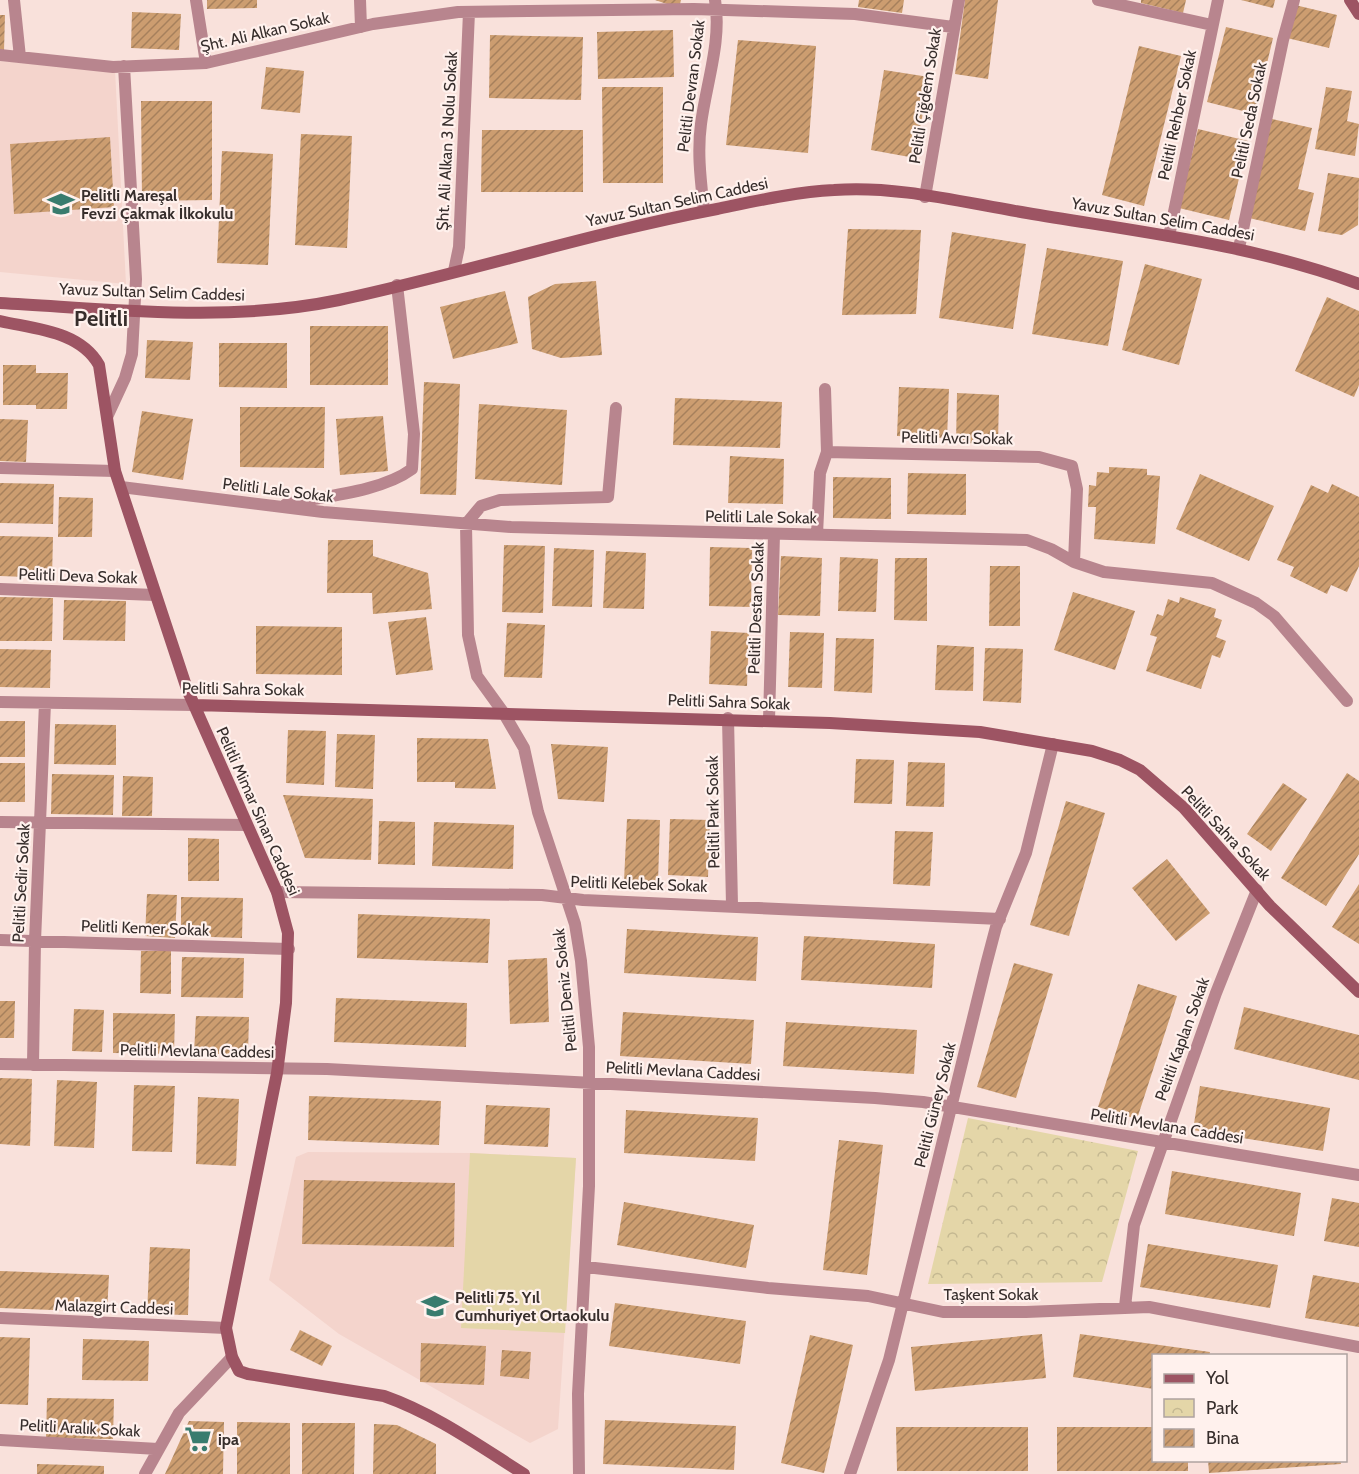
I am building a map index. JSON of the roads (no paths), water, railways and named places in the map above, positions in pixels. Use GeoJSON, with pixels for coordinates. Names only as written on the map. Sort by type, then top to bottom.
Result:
{"type":"FeatureCollection","features":[{"type":"Feature","properties":{"kind":"street"},"geometry":{"type":"LineString","coordinates":[[14,0],[20,57]]}},
{"type":"Feature","properties":{"kind":"street"},"geometry":{"type":"LineString","coordinates":[[196,0],[206,63]]}},
{"type":"Feature","properties":{"kind":"street"},"geometry":{"type":"LineString","coordinates":[[360,0],[361,27]]}},
{"type":"Feature","properties":{"kind":"street","name":"Pelitli Çiğdem Sokak"},"geometry":{"type":"LineString","coordinates":[[925,197],[959,0]]}},
{"type":"Feature","properties":{"kind":"street"},"geometry":{"type":"LineString","coordinates":[[1098,0],[1212,25]]}},
{"type":"Feature","properties":{"kind":"street","name":"Pelitli Rehber Sokak"},"geometry":{"type":"LineString","coordinates":[[1168,236],[1218,0]]}},
{"type":"Feature","properties":{"kind":"street","name":"Pelitli Seda Sokak"},"geometry":{"type":"LineString","coordinates":[[1239,248],[1282,40],[1294,0]]}},
{"type":"Feature","properties":{"kind":"street","name":"Şht. Ali Alkan Sokak"},"geometry":{"type":"LineString","coordinates":[[0,55],[124,66],[206,63],[361,27],[470,12],[716,5],[855,14],[953,27]]}},
{"type":"Feature","properties":{"kind":"street","name":"Pelitli Devran Sokak"},"geometry":{"type":"LineString","coordinates":[[704,211],[698,159],[716,5]]}},
{"type":"Feature","properties":{"kind":"street","name":"Şht. Ali Alkan 3 Nolu Sokak"},"geometry":{"type":"LineString","coordinates":[[454,271],[459,247],[470,12]]}},
{"type":"Feature","properties":{"kind":"street"},"geometry":{"type":"LineString","coordinates":[[107,417],[125,378],[132,354],[136,279],[124,66]]}},
{"type":"Feature","properties":{"kind":"street","name":"Yavuz Sultan Selim Caddesi"},"geometry":{"type":"LineString","coordinates":[[0,303],[214,314],[256,312],[338,300],[651,221],[804,192],[838,189],[925,197],[1239,248],[1304,263],[1359,284]]}},
{"type":"Feature","properties":{"kind":"street"},"geometry":{"type":"LineString","coordinates":[[276,506],[380,484],[400,478],[412,469],[414,434],[397,285]]}},
{"type":"Feature","properties":{"kind":"street","name":"Pelitli Mimar Sinan Caddesi"},"geometry":{"type":"LineString","coordinates":[[0,321],[59,334],[78,342],[93,354],[99,365],[115,471],[155,595],[194,705],[277,892],[286,920],[289,949],[286,1003],[278,1069],[226,1328],[232,1357]]}},
{"type":"Feature","properties":{"kind":"street"},"geometry":{"type":"LineString","coordinates":[[817,534],[820,473],[827,452],[825,389]]}},
{"type":"Feature","properties":{"kind":"street"},"geometry":{"type":"LineString","coordinates":[[466,524],[482,506],[500,500],[608,496],[616,408]]}},
{"type":"Feature","properties":{"kind":"street","name":"Pelitli Avcı Sokak"},"geometry":{"type":"LineString","coordinates":[[827,452],[1039,457],[1072,466],[1077,489],[1074,562]]}},
{"type":"Feature","properties":{"kind":"street"},"geometry":{"type":"LineString","coordinates":[[0,468],[115,471]]}},
{"type":"Feature","properties":{"kind":"street","name":"Pelitli Lale Sokak"},"geometry":{"type":"LineString","coordinates":[[122,488],[276,506],[466,524],[1027,540],[1051,549],[1074,562],[1104,572],[1212,583],[1256,603],[1274,616],[1347,701]]}},
{"type":"Feature","properties":{"kind":"street","name":"Pelitli Deniz Sokak"},"geometry":{"type":"LineString","coordinates":[[466,524],[468,635],[477,676],[503,712],[524,748],[538,812],[575,924],[580,961],[589,1047],[589,1083],[586,1267],[578,1394],[579,1474]]}},
{"type":"Feature","properties":{"kind":"street","name":"Pelitli Destan Sokak"},"geometry":{"type":"LineString","coordinates":[[770,720],[774,534]]}},
{"type":"Feature","properties":{"kind":"street","name":"Pelitli Deva Sokak"},"geometry":{"type":"LineString","coordinates":[[0,589],[155,595]]}},
{"type":"Feature","properties":{"kind":"street","name":"Pelitli Sahra Sokak"},"geometry":{"type":"LineString","coordinates":[[0,702],[728,718],[981,732],[1053,744],[1111,757],[1140,770],[1184,808],[1257,890],[1359,992]]}},
{"type":"Feature","properties":{"kind":"street","name":"Pelitli Sedir Sokak"},"geometry":{"type":"LineString","coordinates":[[33,1065],[35,941],[45,703]]}},
{"type":"Feature","properties":{"kind":"street","name":"Pelitli Park Sokak"},"geometry":{"type":"LineString","coordinates":[[728,718],[732,905]]}},
{"type":"Feature","properties":{"kind":"street","name":"Pelitli Güney Sokak"},"geometry":{"type":"LineString","coordinates":[[850,1474],[889,1360],[986,965],[1000,919],[1026,853],[1053,744]]}},
{"type":"Feature","properties":{"kind":"street"},"geometry":{"type":"LineString","coordinates":[[0,822],[246,825]]}},
{"type":"Feature","properties":{"kind":"street","name":"Pelitli Kaplan Sokak"},"geometry":{"type":"LineString","coordinates":[[1125,1306],[1134,1226],[1216,993],[1257,890]]}},
{"type":"Feature","properties":{"kind":"street","name":"Pelitli Kelebek Sokak"},"geometry":{"type":"LineString","coordinates":[[277,892],[542,896],[1000,919]]}},
{"type":"Feature","properties":{"kind":"street","name":"Pelitli Kemer Sokak"},"geometry":{"type":"LineString","coordinates":[[0,940],[289,949]]}},
{"type":"Feature","properties":{"kind":"street","name":"Pelitli Mevlana Caddesi"},"geometry":{"type":"LineString","coordinates":[[0,1064],[278,1069],[874,1098],[951,1107],[1359,1174]]}},
{"type":"Feature","properties":{"kind":"street","name":"Taşkent Sokak"},"geometry":{"type":"LineString","coordinates":[[586,1267],[768,1288],[868,1296],[943,1312],[1026,1312],[1149,1306],[1359,1347]]}},
{"type":"Feature","properties":{"kind":"street","name":"Malazgirt Caddesi"},"geometry":{"type":"LineString","coordinates":[[0,1318],[226,1328]]}},
{"type":"Feature","properties":{"kind":"street"},"geometry":{"type":"LineString","coordinates":[[145,1474],[179,1413],[232,1357],[239,1371],[248,1374],[384,1396],[404,1403],[444,1422],[524,1474]]}},
{"type":"Feature","properties":{"kind":"street","name":"Pelitli Aralık Sokak"},"geometry":{"type":"LineString","coordinates":[[0,1440],[158,1449]]}},
{"type":"Feature","properties":{"kind":"place","name":"Pelitli Mareşal Fevzi Çakmak İlkokulu"},"geometry":{"type":"Point","coordinates":[61,204]}},
{"type":"Feature","properties":{"kind":"place","name":"Pelitli 75. Yıl Cumhuriyet Ortaokulu"},"geometry":{"type":"Point","coordinates":[435,1306]}},
{"type":"Feature","properties":{"kind":"place","name":"ipa"},"geometry":{"type":"Point","coordinates":[198,1439]}},
{"type":"Feature","properties":{"kind":"district","name":"Pelitli"},"geometry":{"type":"Point","coordinates":[101,318]}}]}
